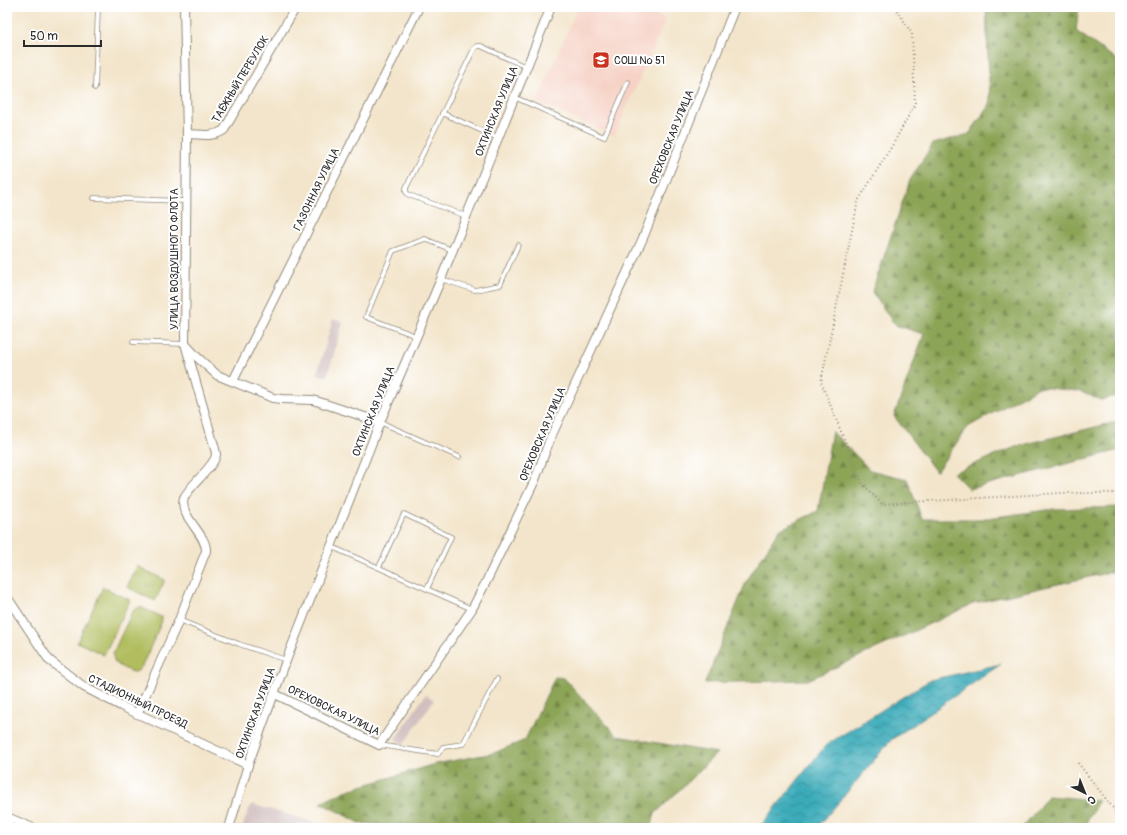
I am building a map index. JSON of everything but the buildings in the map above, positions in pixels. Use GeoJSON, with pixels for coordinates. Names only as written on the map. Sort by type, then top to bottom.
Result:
{"type":"FeatureCollection","features":[{"type":"Feature","properties":{"kind":"street","name":"УЛИЦА ВОЗДУШНОГО ФЛОТА"},"geometry":{"type":"LineString","coordinates":[[184,7],[187,134],[185,201],[185,344],[217,375],[233,382],[273,398],[313,400],[380,422]]}},
{"type":"Feature","properties":{"kind":"street","name":"ТАЁЖНЫЙ ПЕРЕУЛОК"},"geometry":{"type":"LineString","coordinates":[[187,134],[212,135],[218,134],[224,130],[296,7]]}},
{"type":"Feature","properties":{"kind":"street","name":"ГАЗОННАЯ УЛИЦА"},"geometry":{"type":"LineString","coordinates":[[233,382],[419,7]]}},
{"type":"Feature","properties":{"kind":"street","name":"ОХТИНСКАЯ УЛИЦА"},"geometry":{"type":"LineString","coordinates":[[229,828],[248,765],[275,694],[286,660],[380,422],[441,279],[550,7]]}},
{"type":"Feature","properties":{"kind":"street","name":"ОРЕХОВСКАЯ УЛИЦА"},"geometry":{"type":"LineString","coordinates":[[275,694],[379,745],[472,608],[535,480],[550,439],[643,238],[735,7]]}},
{"type":"Feature","properties":{"kind":"street"},"geometry":{"type":"LineString","coordinates":[[137,714],[179,620],[206,552],[206,545],[188,517],[184,507],[184,498],[211,464],[216,455],[185,344]]}},
{"type":"Feature","properties":{"kind":"street","name":"СТАДИОННЫЙ ПРОЕЗД"},"geometry":{"type":"LineString","coordinates":[[7,597],[49,660],[84,687],[137,714],[248,765]]}},
{"type":"Feature","properties":{"kind":"street"},"geometry":{"type":"LineString","coordinates":[[7,817],[33,828]]}},
{"type":"Feature","properties":{"kind":"lane"},"geometry":{"type":"LineString","coordinates":[[95,88],[98,7]]}},
{"type":"Feature","properties":{"kind":"lane"},"geometry":{"type":"LineString","coordinates":[[466,216],[409,195],[406,192],[406,188],[474,49],[477,46],[482,46],[526,67]]}},
{"type":"Feature","properties":{"kind":"lane"},"geometry":{"type":"LineString","coordinates":[[514,97],[604,137],[628,82]]}},
{"type":"Feature","properties":{"kind":"lane"},"geometry":{"type":"LineString","coordinates":[[442,113],[498,138]]}},
{"type":"Feature","properties":{"kind":"lane"},"geometry":{"type":"LineString","coordinates":[[94,198],[185,201]]}},
{"type":"Feature","properties":{"kind":"lane"},"geometry":{"type":"LineString","coordinates":[[416,336],[366,317],[393,251],[425,239],[452,250]]}},
{"type":"Feature","properties":{"kind":"lane"},"geometry":{"type":"LineString","coordinates":[[441,279],[475,290],[500,285],[518,245]]}},
{"type":"Feature","properties":{"kind":"lane"},"geometry":{"type":"LineString","coordinates":[[133,342],[185,344]]}},
{"type":"Feature","properties":{"kind":"lane"},"geometry":{"type":"LineString","coordinates":[[380,422],[459,457]]}},
{"type":"Feature","properties":{"kind":"lane"},"geometry":{"type":"LineString","coordinates":[[379,567],[404,514],[451,537],[427,588]]}},
{"type":"Feature","properties":{"kind":"lane"},"geometry":{"type":"LineString","coordinates":[[332,546],[472,608]]}},
{"type":"Feature","properties":{"kind":"lane"},"geometry":{"type":"LineString","coordinates":[[179,620],[239,644],[286,660]]}},
{"type":"Feature","properties":{"kind":"lane"},"geometry":{"type":"LineString","coordinates":[[379,745],[438,754],[442,747],[463,744],[497,679]]}},
{"type":"Feature","properties":{"kind":"path"},"geometry":{"type":"LineString","coordinates":[[895,7],[912,34],[916,104],[858,201],[821,382],[862,483],[882,504],[1060,493],[1120,493]]}},
{"type":"Feature","properties":{"kind":"path"},"geometry":{"type":"LineString","coordinates":[[1078,763],[1113,808],[1120,820]]}},
{"type":"Feature","properties":{"kind":"shaded area","name":"СОШ № 51"},"geometry":{"type":"Polygon","coordinates":[[[578,7],[639,7],[666,19],[614,136],[537,102],[578,7]]]}},
{"type":"Feature","properties":{"kind":"shaded area"},"geometry":{"type":"Polygon","coordinates":[[[333,319],[343,322],[327,377],[317,374],[333,319]]]}},
{"type":"Feature","properties":{"kind":"shaded area"},"geometry":{"type":"Polygon","coordinates":[[[426,694],[434,700],[403,745],[395,739],[426,694]]]}},
{"type":"Feature","properties":{"kind":"shaded area"},"geometry":{"type":"Polygon","coordinates":[[[251,804],[334,828],[242,828],[251,804]]]}},
{"type":"Feature","properties":{"kind":"green space"},"geometry":{"type":"Polygon","coordinates":[[[986,7],[1079,7],[1076,31],[1120,62],[1120,395],[1101,400],[1078,391],[1039,387],[968,427],[936,472],[894,416],[924,334],[895,325],[872,292],[910,180],[933,144],[969,134],[990,104],[986,7]]]}},
{"type":"Feature","properties":{"kind":"green space"},"geometry":{"type":"Polygon","coordinates":[[[1120,421],[1120,450],[969,489],[953,473],[1018,446],[1120,421]]]}},
{"type":"Feature","properties":{"kind":"green space"},"geometry":{"type":"Polygon","coordinates":[[[832,431],[870,470],[907,479],[922,519],[980,519],[1054,509],[1120,507],[1120,570],[975,603],[808,680],[705,683],[746,582],[779,530],[818,511],[832,431]]]}},
{"type":"Feature","properties":{"kind":"green space"},"geometry":{"type":"Polygon","coordinates":[[[137,566],[165,580],[155,601],[127,587],[137,566]]]}},
{"type":"Feature","properties":{"kind":"green space"},"geometry":{"type":"Polygon","coordinates":[[[103,587],[130,600],[104,655],[77,642],[103,587]]]}},
{"type":"Feature","properties":{"kind":"green space"},"geometry":{"type":"Polygon","coordinates":[[[141,607],[161,617],[162,621],[142,666],[133,672],[117,664],[114,660],[113,653],[132,612],[136,608],[141,607]]]}},
{"type":"Feature","properties":{"kind":"green space"},"geometry":{"type":"Polygon","coordinates":[[[555,677],[564,678],[617,736],[717,753],[655,814],[651,828],[387,828],[388,825],[360,823],[321,803],[345,791],[435,764],[494,753],[525,740],[555,677]]]}},
{"type":"Feature","properties":{"kind":"green space"},"geometry":{"type":"Polygon","coordinates":[[[1048,796],[1099,800],[1083,828],[1022,828],[1048,796]]]}},
{"type":"Feature","properties":{"kind":"water"},"geometry":{"type":"Polygon","coordinates":[[[1001,664],[891,740],[817,828],[759,828],[826,745],[930,680],[1001,664]]]}},
{"type":"Feature","properties":{"kind":"place","name":"СОШ № 51"},"geometry":{"type":"Point","coordinates":[601,60]}}]}
